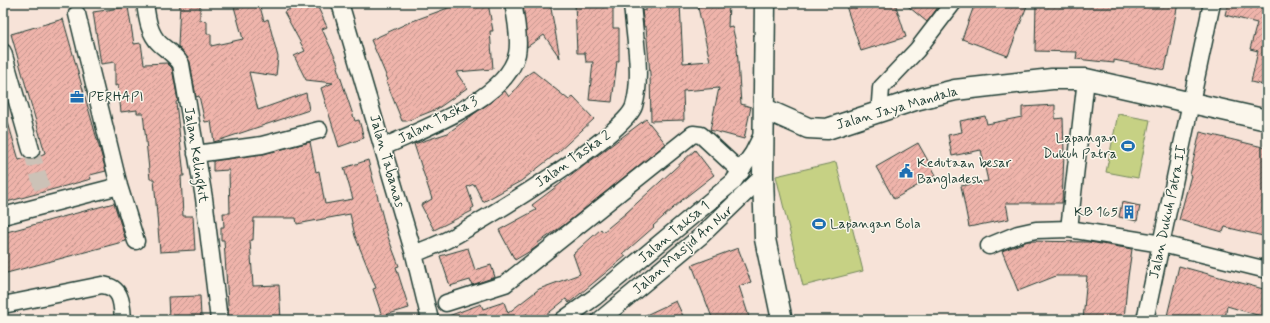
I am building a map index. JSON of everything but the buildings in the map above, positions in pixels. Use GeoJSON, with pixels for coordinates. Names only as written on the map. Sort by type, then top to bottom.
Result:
{"type":"FeatureCollection","features":[{"type":"Feature","properties":{"kind":"street","name":"Jalan Kelingkit"},"geometry":{"type":"LineString","coordinates":[[145,3],[147,20],[154,38],[169,50],[181,64],[196,154],[219,320]]}},
{"type":"Feature","properties":{"kind":"street","name":"Jalan Tabanas"},"geometry":{"type":"LineString","coordinates":[[341,3],[414,254],[430,320]]}},
{"type":"Feature","properties":{"kind":"street","name":"Jalan Taska 3"},"geometry":{"type":"LineString","coordinates":[[383,147],[466,108],[495,88],[503,80],[514,64],[517,53],[516,17],[513,3]]}},
{"type":"Feature","properties":{"kind":"street","name":"Jalan Taska 2"},"geometry":{"type":"LineString","coordinates":[[414,254],[454,236],[489,215],[601,142],[621,124],[633,108],[637,93],[637,70],[632,3]]}},
{"type":"Feature","properties":{"kind":"street"},"geometry":{"type":"LineString","coordinates":[[765,3],[765,118],[763,176],[765,239],[782,320]]}},
{"type":"Feature","properties":{"kind":"street"},"geometry":{"type":"LineString","coordinates":[[884,110],[880,102],[881,88],[917,50],[952,3]]}},
{"type":"Feature","properties":{"kind":"street","name":"Jalan Dukuh Patra II"},"geometry":{"type":"LineString","coordinates":[[1145,320],[1212,3]]}},
{"type":"Feature","properties":{"kind":"street"},"geometry":{"type":"LineString","coordinates":[[77,14],[119,186],[136,241]]}},
{"type":"Feature","properties":{"kind":"street"},"geometry":{"type":"LineString","coordinates":[[3,52],[31,150]]}},
{"type":"Feature","properties":{"kind":"street","name":"Jalan Jaya Mandala"},"geometry":{"type":"LineString","coordinates":[[765,118],[808,128],[827,128],[955,90],[1052,79],[1086,79],[1267,120]]}},
{"type":"Feature","properties":{"kind":"street"},"geometry":{"type":"LineString","coordinates":[[1069,229],[1086,79]]}},
{"type":"Feature","properties":{"kind":"street","name":"Jalan Taksa 1"},"geometry":{"type":"LineString","coordinates":[[563,320],[595,297],[733,182],[753,153],[765,118]]}},
{"type":"Feature","properties":{"kind":"street"},"geometry":{"type":"LineString","coordinates":[[196,154],[262,145],[319,130]]}},
{"type":"Feature","properties":{"kind":"street"},"geometry":{"type":"LineString","coordinates":[[446,303],[505,284],[693,134],[700,135],[741,172]]}},
{"type":"Feature","properties":{"kind":"street","name":"Jalan Masjid An Nur"},"geometry":{"type":"LineString","coordinates":[[607,318],[701,236],[763,176]]}},
{"type":"Feature","properties":{"kind":"street"},"geometry":{"type":"LineString","coordinates":[[3,216],[46,201],[119,186]]}},
{"type":"Feature","properties":{"kind":"street"},"geometry":{"type":"LineString","coordinates":[[989,246],[1018,234],[1036,230],[1069,229],[1162,244],[1267,270]]}},
{"type":"Feature","properties":{"kind":"street"},"geometry":{"type":"LineString","coordinates":[[3,305],[102,285],[115,289],[120,295],[123,320]]}},
{"type":"Feature","properties":{"kind":"green space","name":"Lapangan Dukuh Patra"},"geometry":{"type":"Polygon","coordinates":[[[1118,114],[1150,120],[1138,178],[1106,172],[1118,114]]]}},
{"type":"Feature","properties":{"kind":"green space","name":"Lapangan Bola"},"geometry":{"type":"Polygon","coordinates":[[[836,162],[863,271],[803,286],[776,176],[836,162]]]}},
{"type":"Feature","properties":{"kind":"tunnel"},"geometry":{"type":"LineString","coordinates":[[31,150],[45,198]]}},
{"type":"Feature","properties":{"kind":"place","name":"PERHAPI"},"geometry":{"type":"Point","coordinates":[77,97]}},
{"type":"Feature","properties":{"kind":"place","name":"Lapangan Dukuh Patra"},"geometry":{"type":"Point","coordinates":[1128,146]}},
{"type":"Feature","properties":{"kind":"place","name":"Kedutaan besar Bangladesh"},"geometry":{"type":"Point","coordinates":[906,171]}},
{"type":"Feature","properties":{"kind":"place","name":"KB 165"},"geometry":{"type":"Point","coordinates":[1129,212]}},
{"type":"Feature","properties":{"kind":"place","name":"Lapangan Bola"},"geometry":{"type":"Point","coordinates":[819,224]}}]}
